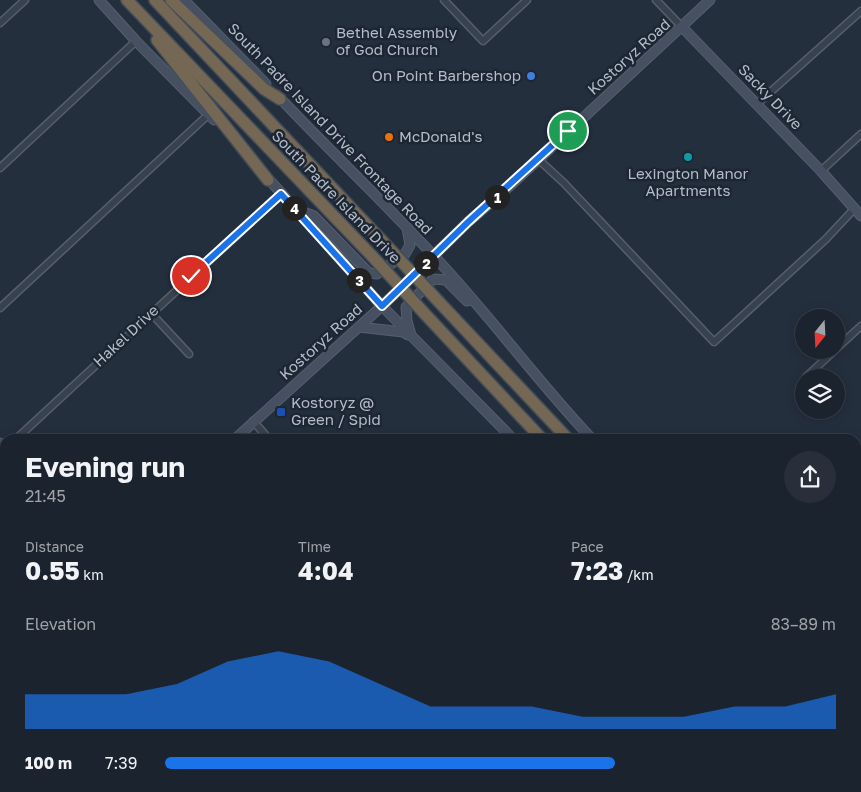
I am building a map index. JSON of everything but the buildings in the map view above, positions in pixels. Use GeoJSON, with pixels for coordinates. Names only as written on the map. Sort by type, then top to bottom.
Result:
{"type":"FeatureCollection","features":[{"type":"Feature","properties":{"kind":"highway"},"geometry":{"type":"LineString","coordinates":[[126,0],[268,180]]}},
{"type":"Feature","properties":{"kind":"highway","name":"South Padre Island Drive"},"geometry":{"type":"LineString","coordinates":[[126,0],[372,256],[537,434]]}},
{"type":"Feature","properties":{"kind":"highway","name":"South Padre Island Drive"},"geometry":{"type":"LineString","coordinates":[[155,0],[563,434]]}},
{"type":"Feature","properties":{"kind":"highway"},"geometry":{"type":"LineString","coordinates":[[171,0],[264,89],[280,99]]}},
{"type":"Feature","properties":{"kind":"main road"},"geometry":{"type":"LineString","coordinates":[[99,0],[136,41],[209,114],[382,306],[508,434]]}},
{"type":"Feature","properties":{"kind":"main road","name":"South Padre Island Drive Frontage Road"},"geometry":{"type":"LineString","coordinates":[[184,0],[434,256],[512,345],[564,410],[587,434]]}},
{"type":"Feature","properties":{"kind":"main road","name":"Kostoryz Road"},"geometry":{"type":"LineString","coordinates":[[240,434],[382,306],[468,222],[710,0]]}},
{"type":"Feature","properties":{"kind":"main road","name":"Sacky Drive"},"geometry":{"type":"LineString","coordinates":[[682,27],[821,171],[861,216]]}},
{"type":"Feature","properties":{"kind":"main road"},"geometry":{"type":"LineString","coordinates":[[295,209],[314,216],[369,272],[377,274],[405,254],[410,245],[407,228]]}},
{"type":"Feature","properties":{"kind":"main road"},"geometry":{"type":"LineString","coordinates":[[412,337],[406,321],[406,307],[433,279],[446,280],[512,345]]}},
{"type":"Feature","properties":{"kind":"main road"},"geometry":{"type":"LineString","coordinates":[[359,327],[403,332],[412,337]]}},
{"type":"Feature","properties":{"kind":"street"},"geometry":{"type":"LineString","coordinates":[[0,23],[25,0]]}},
{"type":"Feature","properties":{"kind":"street"},"geometry":{"type":"LineString","coordinates":[[444,0],[483,41],[527,0]]}},
{"type":"Feature","properties":{"kind":"street","name":"Sacky Drive"},"geometry":{"type":"LineString","coordinates":[[656,0],[682,27]]}},
{"type":"Feature","properties":{"kind":"street"},"geometry":{"type":"LineString","coordinates":[[757,104],[861,11]]}},
{"type":"Feature","properties":{"kind":"street"},"geometry":{"type":"LineString","coordinates":[[0,168],[136,41]]}},
{"type":"Feature","properties":{"kind":"street"},"geometry":{"type":"LineString","coordinates":[[0,308],[209,114]]}},
{"type":"Feature","properties":{"kind":"street"},"geometry":{"type":"LineString","coordinates":[[821,171],[861,134]]}},
{"type":"Feature","properties":{"kind":"street"},"geometry":{"type":"LineString","coordinates":[[538,159],[714,342],[826,239],[854,209]]}},
{"type":"Feature","properties":{"kind":"street","name":"Hakel Drive"},"geometry":{"type":"LineString","coordinates":[[21,434],[150,313],[281,194]]}},
{"type":"Feature","properties":{"kind":"street"},"geometry":{"type":"LineString","coordinates":[[150,313],[188,354]]}},
{"type":"Feature","properties":{"kind":"street"},"geometry":{"type":"LineString","coordinates":[[845,341],[861,326]]}},
{"type":"Feature","properties":{"kind":"street"},"geometry":{"type":"LineString","coordinates":[[816,369],[826,359]]}},
{"type":"Feature","properties":{"kind":"street"},"geometry":{"type":"LineString","coordinates":[[253,421],[265,434]]}},
{"type":"Feature","properties":{"kind":"place","name":"Bethel Assembly of God Church"},"geometry":{"type":"Point","coordinates":[326,42]}},
{"type":"Feature","properties":{"kind":"place","name":"On Point Barbershop"},"geometry":{"type":"Point","coordinates":[531,76]}},
{"type":"Feature","properties":{"kind":"place","name":"McDonald's"},"geometry":{"type":"Point","coordinates":[389,137]}},
{"type":"Feature","properties":{"kind":"place","name":"Lexington Manor Apartments"},"geometry":{"type":"Point","coordinates":[688,157]}},
{"type":"Feature","properties":{"kind":"place","name":"Kostoryz @ Green / Spid"},"geometry":{"type":"Point","coordinates":[281,412]}},
{"type":"Feature","properties":{"kind":"route"},"geometry":{"type":"LineString","coordinates":[[191,276],[281,194],[382,306],[468,222],[512,184],[568,131]]}}]}
